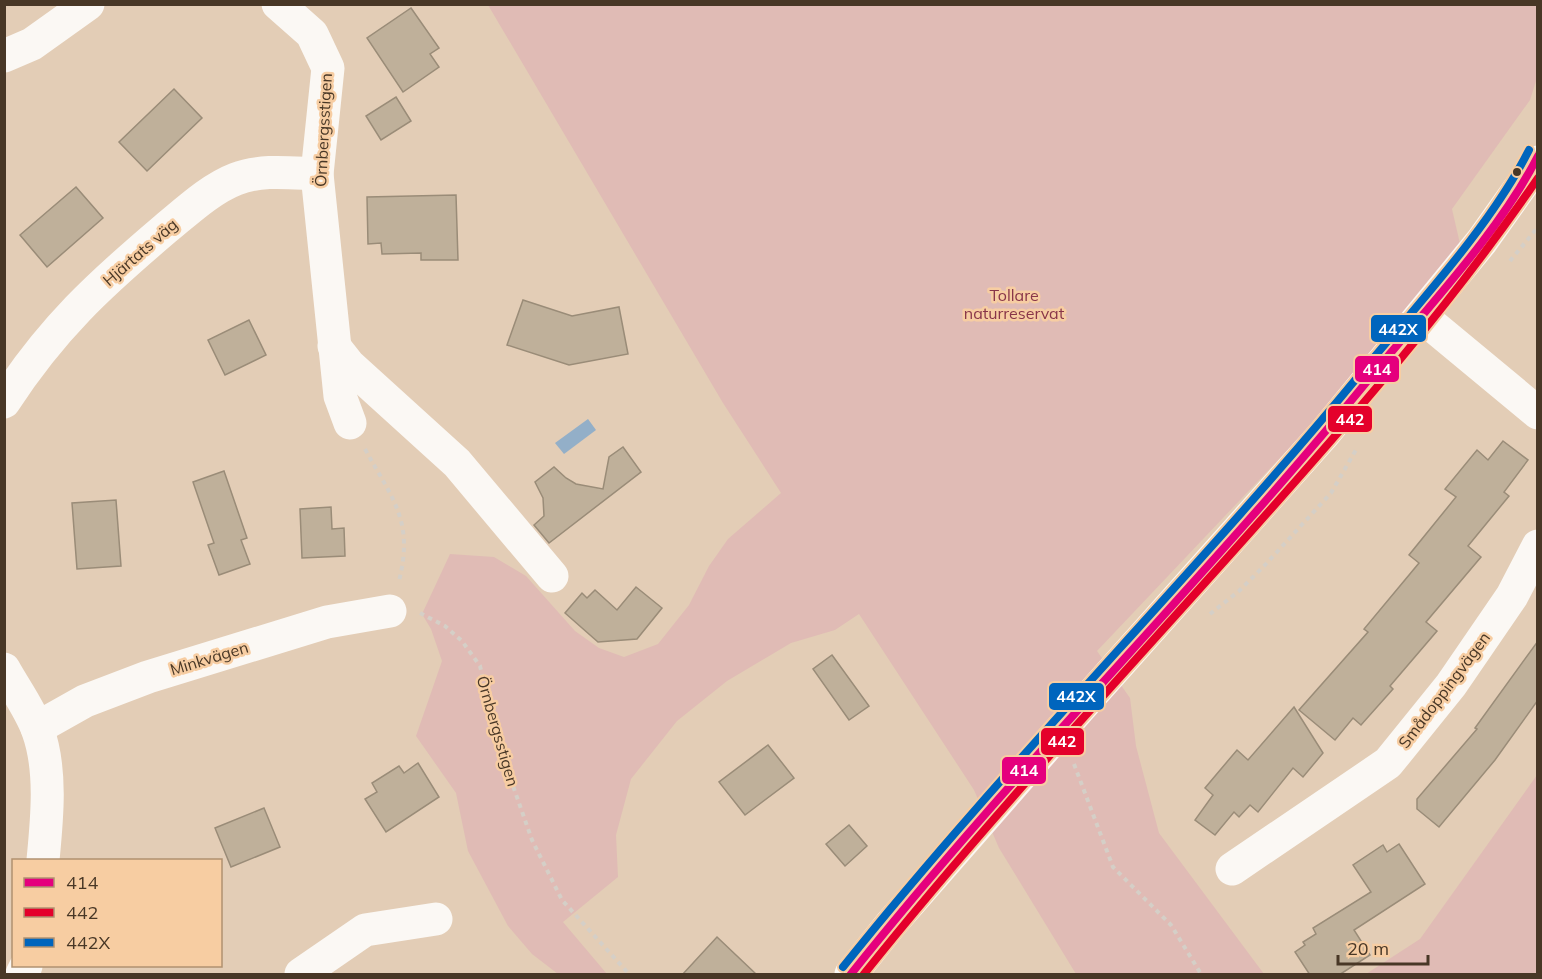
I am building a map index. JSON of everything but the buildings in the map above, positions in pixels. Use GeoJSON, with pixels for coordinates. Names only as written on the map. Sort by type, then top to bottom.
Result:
{"type":"FeatureCollection","features":[{"type":"Feature","properties":{"kind":"street"},"geometry":{"type":"LineString","coordinates":[[4,56],[32,45],[88,4]]}},
{"type":"Feature","properties":{"kind":"street","name":"Örnbergsstigen"},"geometry":{"type":"LineString","coordinates":[[278,4],[312,34],[328,68],[317,174],[339,396],[350,423]]}},
{"type":"Feature","properties":{"kind":"street"},"geometry":{"type":"LineString","coordinates":[[851,975],[891,924],[1324,434],[1482,241],[1536,161]]}},
{"type":"Feature","properties":{"kind":"street","name":"Hjärtats väg"},"geometry":{"type":"LineString","coordinates":[[4,402],[47,340],[78,306],[192,207],[235,179],[258,173],[317,174]]}},
{"type":"Feature","properties":{"kind":"street"},"geometry":{"type":"LineString","coordinates":[[1421,316],[1538,413]]}},
{"type":"Feature","properties":{"kind":"street"},"geometry":{"type":"LineString","coordinates":[[334,346],[349,365],[457,463],[552,576]]}},
{"type":"Feature","properties":{"kind":"street","name":"Smådoppingvägen"},"geometry":{"type":"LineString","coordinates":[[1232,869],[1388,764],[1451,686],[1512,596],[1538,546]]}},
{"type":"Feature","properties":{"kind":"street","name":"Minkvägen"},"geometry":{"type":"LineString","coordinates":[[37,728],[85,701],[148,677],[327,622],[390,611]]}},
{"type":"Feature","properties":{"kind":"street"},"geometry":{"type":"LineString","coordinates":[[4,669],[37,728],[46,756],[46,827],[43,859]]}},
{"type":"Feature","properties":{"kind":"street"},"geometry":{"type":"LineString","coordinates":[[301,975],[365,930],[436,919]]}},
{"type":"Feature","properties":{"kind":"path"},"geometry":{"type":"LineString","coordinates":[[350,423],[403,522],[406,546],[390,611]]}},
{"type":"Feature","properties":{"kind":"path","name":"Örnbergsstigen"},"geometry":{"type":"LineString","coordinates":[[390,611],[410,610],[428,616],[445,626],[462,641],[480,666],[499,746],[537,850],[562,900],[629,975]]}},
{"type":"Feature","properties":{"kind":"path"},"geometry":{"type":"LineString","coordinates":[[1070,755],[1113,867],[1171,925],[1201,975]]}},
{"type":"Feature","properties":{"kind":"green space","name":"Tollare naturreservat"},"geometry":{"type":"Polygon","coordinates":[[[488,5],[1537,5],[1537,78],[1530,100],[1452,209],[1461,248],[1386,346],[1097,651],[1130,698],[1136,746],[1159,833],[1264,974],[1076,974],[999,848],[974,790],[859,614],[835,630],[791,643],[727,681],[677,721],[631,779],[616,835],[618,877],[563,922],[607,974],[558,974],[532,954],[508,926],[468,851],[456,793],[416,736],[442,661],[431,629],[422,614],[450,554],[494,557],[526,576],[575,631],[599,648],[624,657],[658,644],[689,605],[709,566],[728,539],[781,493],[723,403],[488,5]]]}},
{"type":"Feature","properties":{"kind":"green space"},"geometry":{"type":"Polygon","coordinates":[[[1537,775],[1537,974],[1366,974],[1420,939],[1537,775]]]}},
{"type":"Feature","properties":{"kind":"water"},"geometry":{"type":"Polygon","coordinates":[[[588,419],[596,430],[564,454],[555,443],[588,419]]]}},
{"type":"Feature","properties":{"kind":"transit line","name":"442X"},"geometry":{"type":"LineString","coordinates":[[843,967],[970,816],[1298,448],[1473,237],[1513,179],[1529,150]]}},
{"type":"Feature","properties":{"kind":"transit line","name":"414"},"geometry":{"type":"LineString","coordinates":[[851,974],[978,823],[1306,454],[1482,242],[1522,185],[1538,156]]}},
{"type":"Feature","properties":{"kind":"transit line","name":"442"},"geometry":{"type":"LineString","coordinates":[[864,974],[958,860],[1329,444],[1402,358],[1472,269],[1538,178]]}}]}
